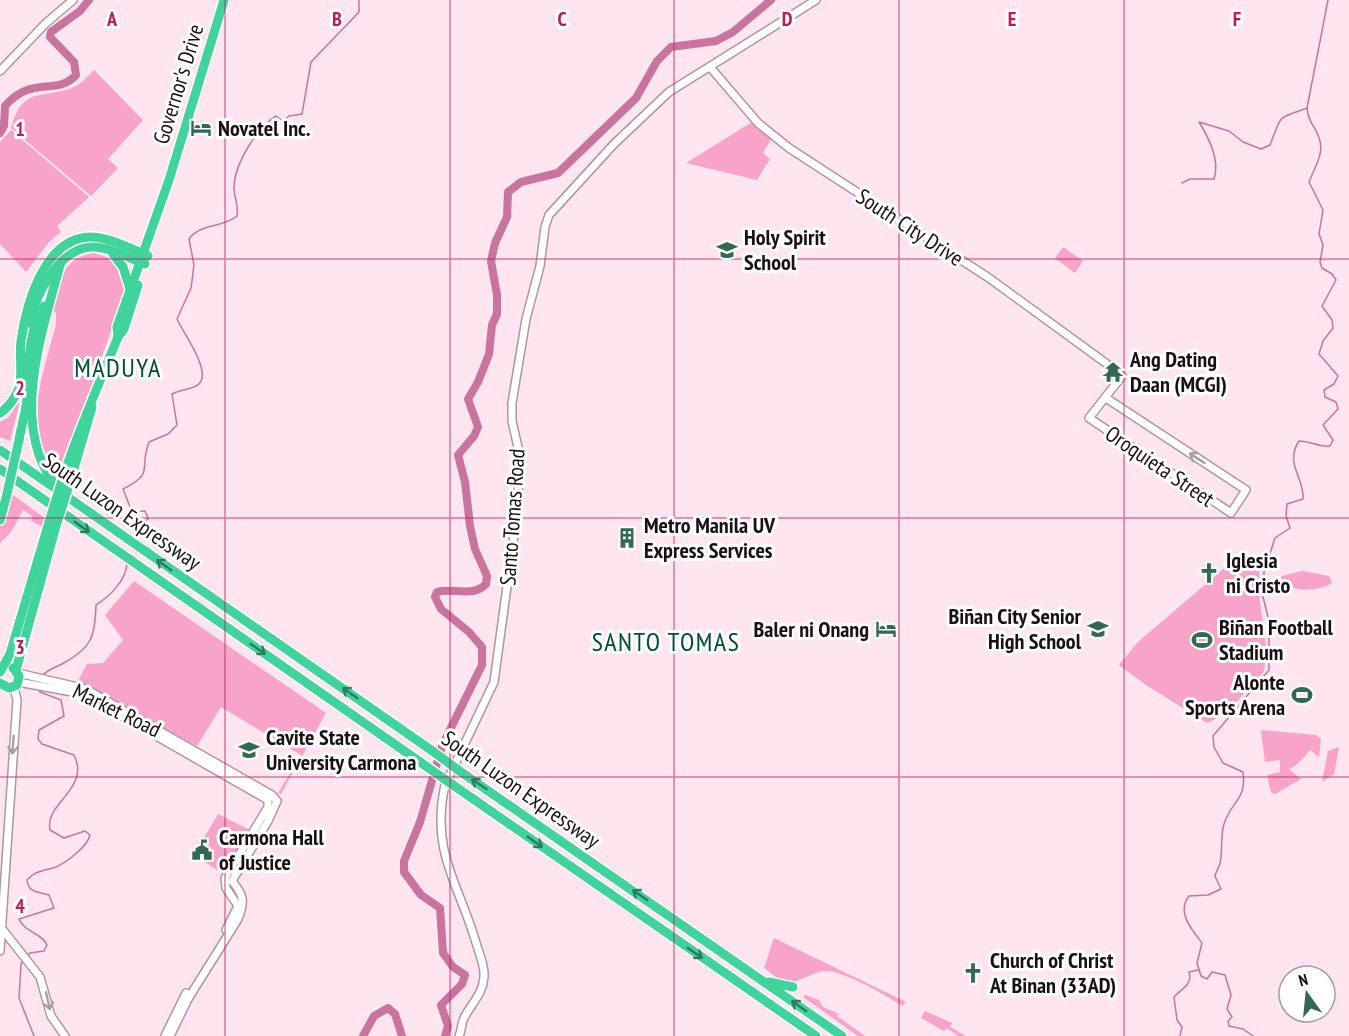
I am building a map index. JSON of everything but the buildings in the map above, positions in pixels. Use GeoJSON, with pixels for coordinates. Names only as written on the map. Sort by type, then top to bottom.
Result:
{"type":"FeatureCollection","features":[{"type":"Feature","properties":{"kind":"highway","name":"Governor's Drive"},"geometry":{"type":"LineString","coordinates":[[0,672],[10,654],[66,479],[89,423],[94,398],[118,337],[124,329],[150,234],[170,180],[224,0]]}},
{"type":"Feature","properties":{"kind":"highway","name":"Governor's Drive"},"geometry":{"type":"LineString","coordinates":[[118,337],[117,327],[169,192],[170,180]]}},
{"type":"Feature","properties":{"kind":"highway"},"geometry":{"type":"LineString","coordinates":[[121,246],[139,242],[150,234]]}},
{"type":"Feature","properties":{"kind":"highway"},"geometry":{"type":"LineString","coordinates":[[16,439],[21,399],[19,386],[21,342],[31,297],[52,259],[64,247],[79,239],[95,237],[121,246],[144,259]]}},
{"type":"Feature","properties":{"kind":"highway"},"geometry":{"type":"LineString","coordinates":[[0,520],[2,497],[27,400],[25,345],[32,314],[44,287],[60,265],[75,252],[88,247],[144,259]]}},
{"type":"Feature","properties":{"kind":"highway"},"geometry":{"type":"LineString","coordinates":[[108,251],[121,263],[130,290]]}},
{"type":"Feature","properties":{"kind":"highway"},"geometry":{"type":"LineString","coordinates":[[59,490],[40,462],[32,429],[37,351],[60,265]]}},
{"type":"Feature","properties":{"kind":"highway"},"geometry":{"type":"LineString","coordinates":[[27,372],[37,318],[53,291]]}},
{"type":"Feature","properties":{"kind":"highway"},"geometry":{"type":"LineString","coordinates":[[0,413],[11,403],[19,386]]}},
{"type":"Feature","properties":{"kind":"highway","name":"South Luzon Expressway"},"geometry":{"type":"LineString","coordinates":[[0,450],[842,1036]]}},
{"type":"Feature","properties":{"kind":"highway","name":"South Luzon Expressway"},"geometry":{"type":"LineString","coordinates":[[0,470],[816,1036]]}},
{"type":"Feature","properties":{"kind":"highway"},"geometry":{"type":"LineString","coordinates":[[0,475],[22,484]]}},
{"type":"Feature","properties":{"kind":"highway","name":"Governor's Drive"},"geometry":{"type":"LineString","coordinates":[[14,681],[52,524]]}},
{"type":"Feature","properties":{"kind":"highway"},"geometry":{"type":"LineString","coordinates":[[0,672],[8,667],[14,681]]}},
{"type":"Feature","properties":{"kind":"highway"},"geometry":{"type":"LineString","coordinates":[[757,977],[794,987]]}},
{"type":"Feature","properties":{"kind":"street"},"geometry":{"type":"LineString","coordinates":[[0,71],[46,23],[73,0]]}},
{"type":"Feature","properties":{"kind":"street","name":"Santo Tomas Road"},"geometry":{"type":"LineString","coordinates":[[459,1036],[463,1020],[483,985],[485,973],[471,922],[451,880],[441,843],[442,800],[445,785],[494,682],[517,513],[520,456],[512,421],[512,403],[526,319],[540,266],[545,227],[557,203],[589,174],[638,120],[679,84],[816,0]]}},
{"type":"Feature","properties":{"kind":"street","name":"South City Drive"},"geometry":{"type":"LineString","coordinates":[[710,67],[758,123],[789,148],[996,283],[1122,376],[1106,398]]}},
{"type":"Feature","properties":{"kind":"street","name":"Oroquieta Street"},"geometry":{"type":"LineString","coordinates":[[1106,398],[1246,490],[1231,513],[1089,418],[1106,398]]}},
{"type":"Feature","properties":{"kind":"street"},"geometry":{"type":"LineString","coordinates":[[0,951],[17,700],[14,681]]}},
{"type":"Feature","properties":{"kind":"street","name":"Market Road"},"geometry":{"type":"LineString","coordinates":[[14,681],[86,689],[208,762]]}},
{"type":"Feature","properties":{"kind":"street"},"geometry":{"type":"LineString","coordinates":[[165,1036],[176,1010],[237,911],[237,903],[226,888],[225,878],[268,805],[267,799],[208,762]]}},
{"type":"Feature","properties":{"kind":"street"},"geometry":{"type":"LineString","coordinates":[[170,1036],[188,999],[238,920],[243,907],[243,896],[232,881],[277,801],[272,795],[208,762]]}},
{"type":"Feature","properties":{"kind":"street"},"geometry":{"type":"LineString","coordinates":[[3,930],[32,965],[43,983],[51,1016],[65,1036]]}},
{"type":"Feature","properties":{"kind":"shaded area"},"geometry":{"type":"Polygon","coordinates":[[[94,70],[143,120],[108,159],[118,168],[91,196],[11,128],[16,114],[29,99],[76,86],[94,70]]]}},
{"type":"Feature","properties":{"kind":"shaded area"},"geometry":{"type":"Polygon","coordinates":[[[752,122],[771,139],[763,153],[770,159],[757,180],[686,163],[752,122]]]}},
{"type":"Feature","properties":{"kind":"shaded area"},"geometry":{"type":"Polygon","coordinates":[[[11,130],[89,197],[57,226],[61,232],[49,242],[26,272],[0,244],[0,142],[11,130]]]}},
{"type":"Feature","properties":{"kind":"shaded area"},"geometry":{"type":"Polygon","coordinates":[[[1063,247],[1083,261],[1075,273],[1055,258],[1063,247]]]}},
{"type":"Feature","properties":{"kind":"shaded area"},"geometry":{"type":"Polygon","coordinates":[[[94,253],[115,260],[126,289],[59,476],[46,462],[39,444],[36,425],[37,404],[56,324],[56,312],[52,311],[59,282],[68,266],[75,260],[94,253]]]}},
{"type":"Feature","properties":{"kind":"shaded area"},"geometry":{"type":"Polygon","coordinates":[[[18,402],[10,441],[0,437],[0,422],[9,417],[18,402]]]}},
{"type":"Feature","properties":{"kind":"shaded area"},"geometry":{"type":"Polygon","coordinates":[[[9,492],[46,519],[43,527],[31,521],[32,516],[23,510],[11,532],[0,543],[0,527],[9,492]]]}},
{"type":"Feature","properties":{"kind":"shaded area","name":"Biñan Football Stadium"},"geometry":{"type":"Polygon","coordinates":[[[1235,559],[1246,566],[1261,564],[1259,590],[1266,643],[1264,670],[1233,706],[1207,723],[1146,685],[1119,665],[1138,642],[1235,559]]]}},
{"type":"Feature","properties":{"kind":"shaded area"},"geometry":{"type":"Polygon","coordinates":[[[1302,571],[1329,576],[1332,583],[1320,588],[1305,590],[1284,585],[1279,581],[1282,576],[1302,571]]]}},
{"type":"Feature","properties":{"kind":"shaded area"},"geometry":{"type":"Polygon","coordinates":[[[134,581],[326,713],[281,794],[278,793],[301,755],[221,707],[197,746],[77,683],[87,664],[103,663],[123,640],[105,615],[134,581]]]}},
{"type":"Feature","properties":{"kind":"shaded area"},"geometry":{"type":"Polygon","coordinates":[[[1261,730],[1316,735],[1321,739],[1319,757],[1310,750],[1289,769],[1301,779],[1275,794],[1271,792],[1267,775],[1280,772],[1280,760],[1265,762],[1261,730]]]}},
{"type":"Feature","properties":{"kind":"shaded area"},"geometry":{"type":"Polygon","coordinates":[[[1339,747],[1334,774],[1322,782],[1328,751],[1339,747]]]}},
{"type":"Feature","properties":{"kind":"shaded area"},"geometry":{"type":"Polygon","coordinates":[[[218,814],[250,830],[223,874],[205,862],[213,850],[201,843],[218,814]]]}},
{"type":"Feature","properties":{"kind":"shaded area"},"geometry":{"type":"Polygon","coordinates":[[[774,938],[906,1002],[902,1006],[864,984],[832,972],[819,972],[784,983],[764,968],[774,938]]]}},
{"type":"Feature","properties":{"kind":"shaded area"},"geometry":{"type":"Polygon","coordinates":[[[805,995],[819,1000],[823,1007],[839,1014],[837,1016],[865,1036],[858,1036],[803,997],[805,995]]]}},
{"type":"Feature","properties":{"kind":"shaded area"},"geometry":{"type":"Polygon","coordinates":[[[925,1011],[952,1023],[950,1027],[966,1036],[958,1036],[947,1028],[944,1031],[921,1018],[925,1011]]]}},
{"type":"Feature","properties":{"kind":"waterway"},"geometry":{"type":"LineString","coordinates":[[0,133],[4,126],[5,106],[15,96],[34,88],[60,85],[76,75],[74,62],[50,37],[51,32],[80,11],[89,0]]}},
{"type":"Feature","properties":{"kind":"waterway"},"geometry":{"type":"LineString","coordinates":[[132,538],[136,529],[143,526],[148,518],[145,511],[132,512],[123,489],[143,474],[149,442],[168,434],[177,425],[172,394],[196,386],[202,378],[199,361],[177,319],[191,288],[194,265],[189,239],[199,230],[237,216],[234,188],[242,158],[261,129],[276,116],[283,121],[289,116],[302,114],[311,62],[359,12],[359,0]]}},
{"type":"Feature","properties":{"kind":"waterway"},"geometry":{"type":"LineString","coordinates":[[445,1036],[448,1026],[441,1005],[462,984],[465,975],[453,967],[443,953],[440,908],[421,895],[404,872],[404,861],[420,822],[442,746],[482,665],[482,647],[469,632],[441,609],[435,597],[437,592],[469,591],[486,584],[487,576],[475,549],[470,526],[465,482],[458,455],[474,436],[478,427],[468,399],[478,382],[489,354],[492,325],[497,314],[497,295],[491,261],[495,243],[507,217],[508,192],[521,182],[558,173],[636,98],[657,61],[671,47],[716,41],[733,32],[771,0]]}},
{"type":"Feature","properties":{"kind":"waterway"},"geometry":{"type":"LineString","coordinates":[[1253,1036],[1243,1029],[1229,1026],[1228,1021],[1232,1017],[1227,1009],[1231,995],[1225,975],[1212,972],[1207,979],[1201,976],[1197,963],[1202,943],[1187,921],[1184,908],[1189,896],[1208,895],[1221,889],[1215,876],[1220,865],[1223,829],[1227,816],[1241,795],[1244,781],[1243,772],[1223,763],[1214,747],[1213,736],[1269,670],[1269,621],[1263,597],[1264,572],[1275,538],[1290,528],[1286,516],[1287,504],[1303,499],[1294,464],[1295,449],[1299,441],[1330,446],[1333,440],[1323,425],[1338,409],[1336,402],[1325,397],[1324,390],[1334,384],[1338,376],[1319,354],[1323,341],[1333,328],[1332,320],[1322,306],[1336,280],[1332,274],[1322,268],[1320,262],[1323,245],[1319,234],[1323,210],[1309,182],[1319,159],[1321,147],[1307,108],[1328,0]]}},
{"type":"Feature","properties":{"kind":"waterway"},"geometry":{"type":"LineString","coordinates":[[1182,183],[1190,179],[1214,179],[1215,157],[1199,122],[1229,131],[1243,142],[1261,149],[1270,145],[1279,122],[1285,116],[1307,108]]}},
{"type":"Feature","properties":{"kind":"waterway"},"geometry":{"type":"LineString","coordinates":[[42,676],[86,647],[93,634],[96,605],[107,597],[121,581],[127,562]]}},
{"type":"Feature","properties":{"kind":"waterway"},"geometry":{"type":"LineString","coordinates":[[27,956],[30,953],[44,951],[47,945],[19,919],[54,908],[49,895],[32,890],[27,880],[37,873],[66,861],[81,849],[90,835],[85,831],[64,838],[50,830],[50,820],[72,787],[77,777],[78,767],[74,755],[42,744],[38,739],[39,730],[64,716],[61,700],[40,692],[38,689]]}},
{"type":"Feature","properties":{"kind":"waterway"},"geometry":{"type":"LineString","coordinates":[[24,960],[21,964],[19,998],[34,1036]]}},
{"type":"Feature","properties":{"kind":"waterway"},"geometry":{"type":"LineString","coordinates":[[1180,1036],[1182,1027],[1177,1020],[1174,997],[1188,983],[1189,972],[1198,970]]}},
{"type":"Feature","properties":{"kind":"waterway"},"geometry":{"type":"LineString","coordinates":[[363,1036],[374,1016],[388,1008],[395,1014],[402,1036]]}},
{"type":"Feature","properties":{"kind":"place","name":"Novatel Inc."},"geometry":{"type":"Point","coordinates":[201,128]}},
{"type":"Feature","properties":{"kind":"place","name":"Holy Spirit School"},"geometry":{"type":"Point","coordinates":[727,250]}},
{"type":"Feature","properties":{"kind":"place","name":"Ang Dating Daan (MCGI)"},"geometry":{"type":"Point","coordinates":[1113,372]}},
{"type":"Feature","properties":{"kind":"place","name":"Metro Manila UV Express Services"},"geometry":{"type":"Point","coordinates":[627,538]}},
{"type":"Feature","properties":{"kind":"place","name":"Iglesia ni Cristo"},"geometry":{"type":"Point","coordinates":[1209,573]}},
{"type":"Feature","properties":{"kind":"place","name":"Baler ni Onang"},"geometry":{"type":"Point","coordinates":[886,629]}},
{"type":"Feature","properties":{"kind":"place","name":"Biñan City Senior High School"},"geometry":{"type":"Point","coordinates":[1098,629]}},
{"type":"Feature","properties":{"kind":"place","name":"Biñan Football Stadium"},"geometry":{"type":"Point","coordinates":[1202,640]}},
{"type":"Feature","properties":{"kind":"place","name":"Alonte Sports Arena"},"geometry":{"type":"Point","coordinates":[1302,695]}},
{"type":"Feature","properties":{"kind":"place","name":"Cavite State University Carmona"},"geometry":{"type":"Point","coordinates":[249,750]}},
{"type":"Feature","properties":{"kind":"place","name":"Carmona Hall of Justice"},"geometry":{"type":"Point","coordinates":[202,850]}},
{"type":"Feature","properties":{"kind":"place","name":"Church of Christ At Binan (33AD)"},"geometry":{"type":"Point","coordinates":[973,973]}},
{"type":"Feature","properties":{"kind":"district","name":"MADUYA"},"geometry":{"type":"Point","coordinates":[118,368]}},
{"type":"Feature","properties":{"kind":"district","name":"SANTO TOMAS"},"geometry":{"type":"Point","coordinates":[666,642]}}]}
